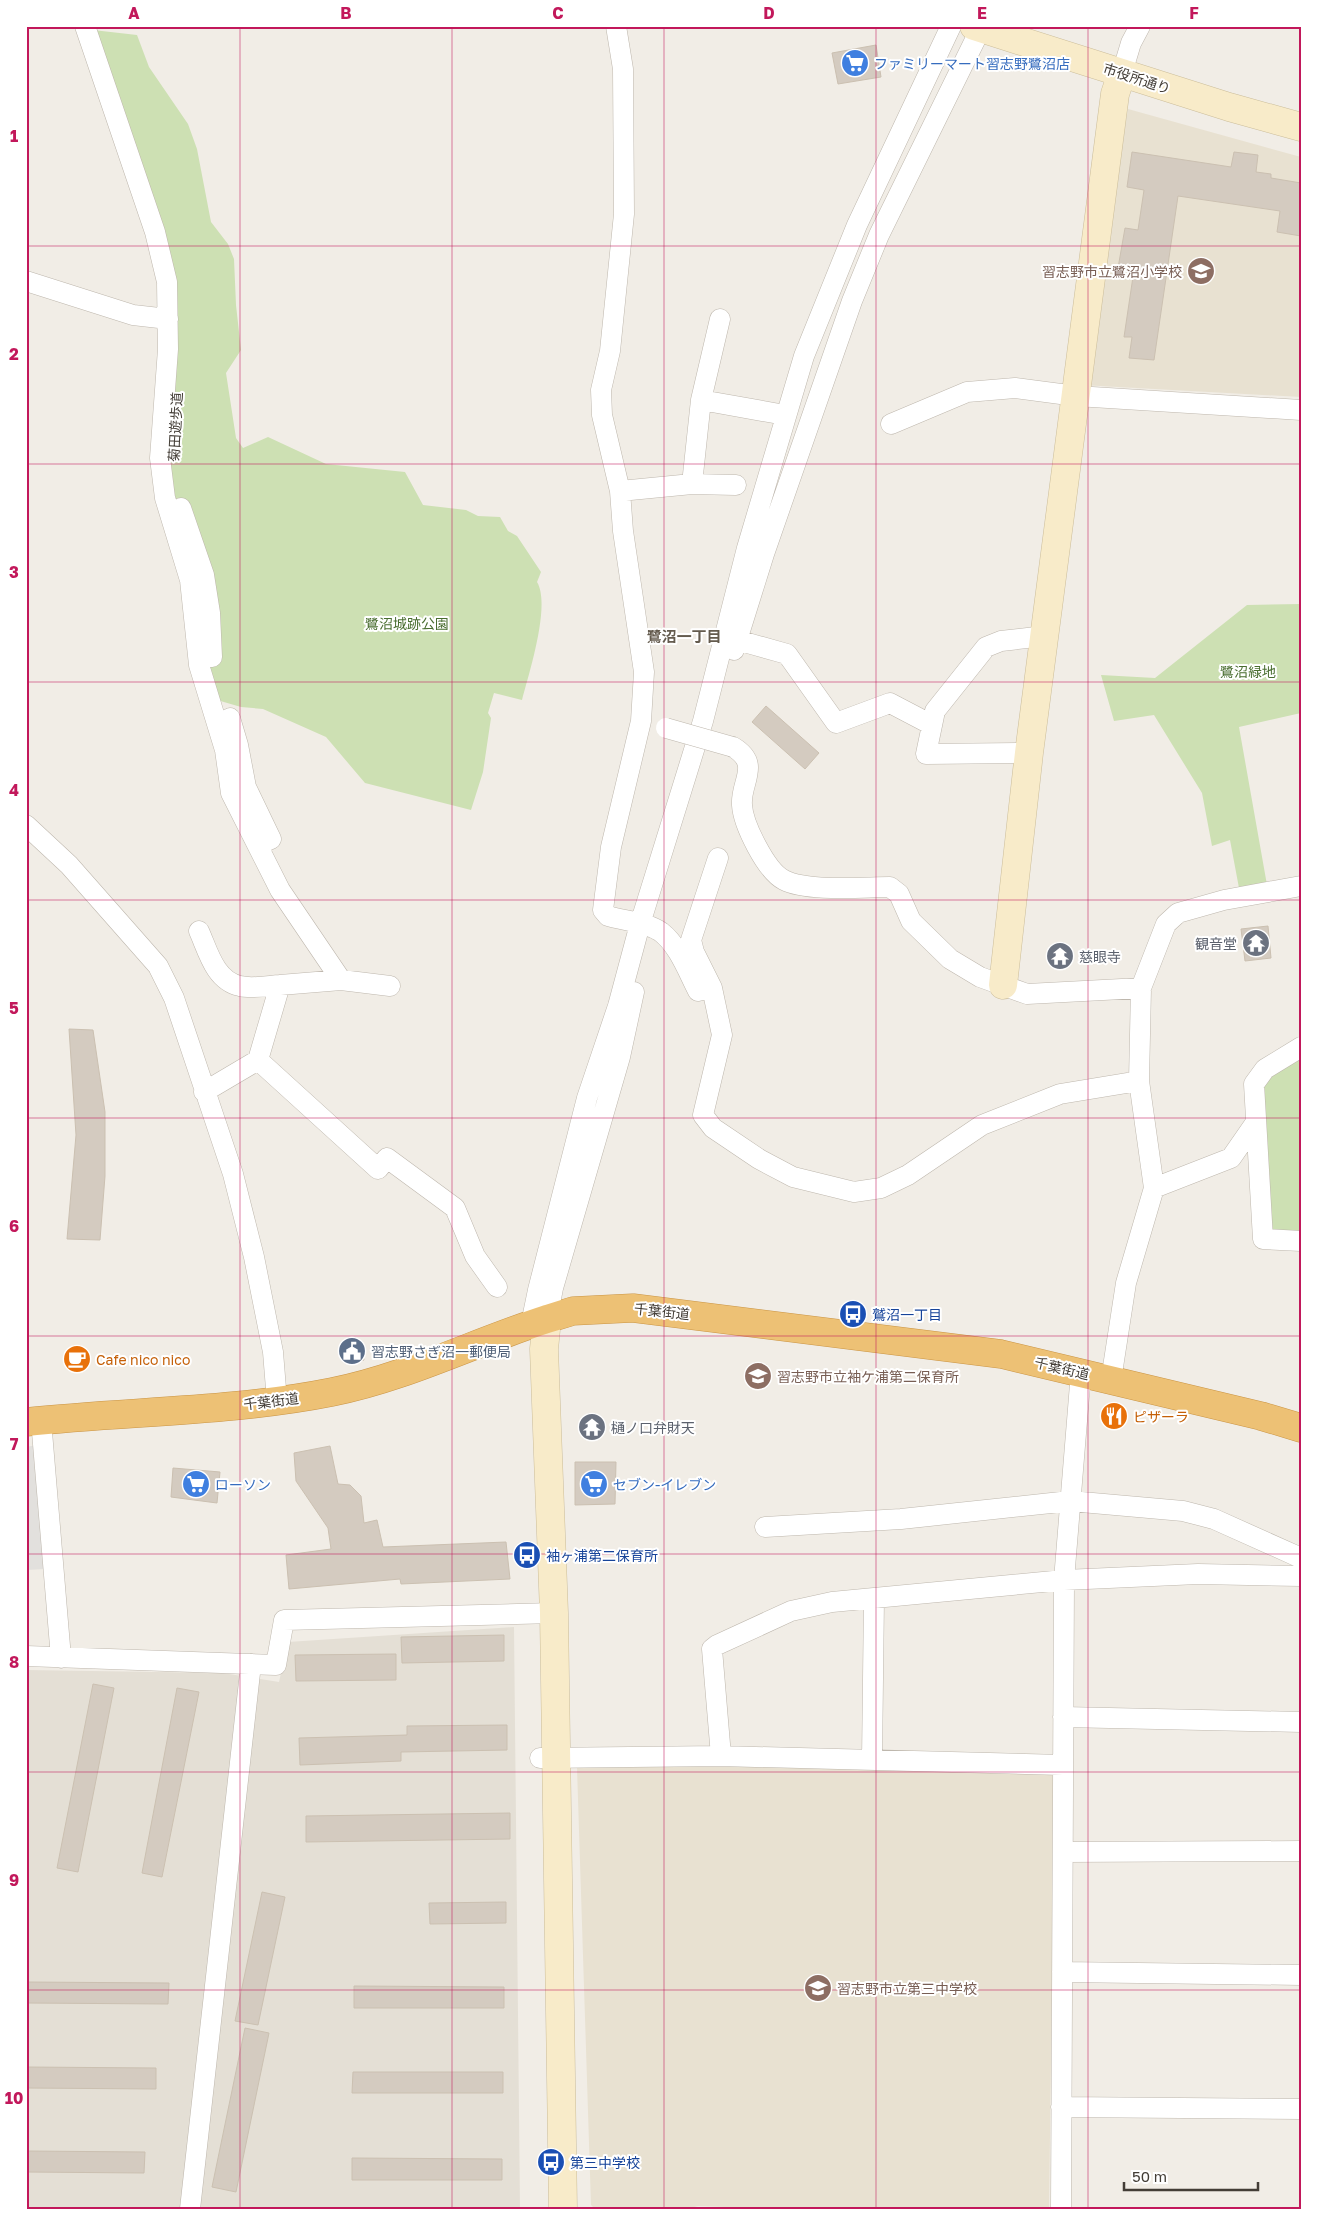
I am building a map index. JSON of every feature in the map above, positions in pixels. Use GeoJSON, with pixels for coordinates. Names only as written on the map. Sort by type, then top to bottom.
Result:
{"type":"FeatureCollection","features":[{"type":"Feature","properties":{"kind":"highway","name":"千葉街道"},"geometry":{"type":"LineString","coordinates":[[33,1421],[277,1401],[373,1382],[539,1321],[573,1311],[633,1308],[1001,1354],[1261,1416],[1301,1428]]}},
{"type":"Feature","properties":{"kind":"street"},"geometry":{"type":"LineString","coordinates":[[85,26],[155,232],[167,282],[168,349],[160,458],[165,498],[190,580],[199,665],[225,750],[231,792],[280,890],[341,980]]}},
{"type":"Feature","properties":{"kind":"street","name":"菊田遊歩道"},"geometry":{"type":"LineString","coordinates":[[99,26],[167,229],[179,281],[180,349],[170,458],[176,492],[204,575],[210,613],[210,647],[213,664],[238,745],[246,787],[272,839],[258,845]]}},
{"type":"Feature","properties":{"kind":"street"},"geometry":{"type":"LineString","coordinates":[[616,26],[622,69],[624,214],[610,351],[601,398],[602,415],[620,490],[623,531],[644,672],[641,721],[611,847],[604,910],[608,916],[645,925],[661,932],[677,950],[698,991],[712,988]]}},
{"type":"Feature","properties":{"kind":"street"},"geometry":{"type":"LineString","coordinates":[[645,925],[703,721],[747,548],[804,356],[853,235],[912,104],[951,26]]}},
{"type":"Feature","properties":{"kind":"street"},"geometry":{"type":"LineString","coordinates":[[1003,985],[1029,753],[1115,94],[1130,43],[1140,26]]}},
{"type":"Feature","properties":{"kind":"street"},"geometry":{"type":"LineString","coordinates":[[547,2209],[548,1758],[546,1613],[528,1355],[539,1321],[538,1290],[587,1098],[645,925],[764,554],[852,301],[879,235],[978,27]]}},
{"type":"Feature","properties":{"kind":"street","name":"市役所通り"},"geometry":{"type":"LineString","coordinates":[[978,27],[1122,73],[1301,126]]}},
{"type":"Feature","properties":{"kind":"street"},"geometry":{"type":"LineString","coordinates":[[26,281],[133,314],[168,319]]}},
{"type":"Feature","properties":{"kind":"street"},"geometry":{"type":"LineString","coordinates":[[692,484],[702,400],[720,319]]}},
{"type":"Feature","properties":{"kind":"street"},"geometry":{"type":"LineString","coordinates":[[891,424],[967,392],[1015,388],[1076,396],[1301,410]]}},
{"type":"Feature","properties":{"kind":"street"},"geometry":{"type":"LineString","coordinates":[[702,400],[785,415]]}},
{"type":"Feature","properties":{"kind":"street"},"geometry":{"type":"LineString","coordinates":[[620,490],[692,484],[736,485]]}},
{"type":"Feature","properties":{"kind":"street"},"geometry":{"type":"LineString","coordinates":[[1029,753],[926,754],[935,711],[986,647],[1001,641],[1045,636]]}},
{"type":"Feature","properties":{"kind":"street"},"geometry":{"type":"LineString","coordinates":[[737,640],[787,654],[836,723],[890,703],[932,725]]}},
{"type":"Feature","properties":{"kind":"street"},"geometry":{"type":"LineString","coordinates":[[641,721],[733,747],[742,753],[748,764],[749,775],[742,806],[760,851],[774,872],[784,880],[804,886],[890,887],[899,894],[911,921],[950,959],[980,977],[1027,994],[1141,988]]}},
{"type":"Feature","properties":{"kind":"street"},"geometry":{"type":"LineString","coordinates":[[26,825],[69,865],[158,966],[174,998],[233,1174],[254,1257],[273,1352],[277,1401]]}},
{"type":"Feature","properties":{"kind":"street"},"geometry":{"type":"LineString","coordinates":[[718,858],[691,940],[694,952],[712,988],[722,1035],[703,1115],[712,1128],[759,1159],[805,1182],[854,1192],[881,1188],[908,1175],[982,1125],[1060,1094],[1139,1081]]}},
{"type":"Feature","properties":{"kind":"street"},"geometry":{"type":"LineString","coordinates":[[1112,1380],[1126,1283],[1154,1188],[1139,1081],[1141,988],[1166,924],[1178,913],[1224,900],[1301,886]]}},
{"type":"Feature","properties":{"kind":"street"},"geometry":{"type":"LineString","coordinates":[[199,931],[220,976],[240,986],[341,980],[390,986]]}},
{"type":"Feature","properties":{"kind":"street"},"geometry":{"type":"LineString","coordinates":[[204,1092],[258,1060],[280,985]]}},
{"type":"Feature","properties":{"kind":"street"},"geometry":{"type":"LineString","coordinates":[[1301,1047],[1265,1069],[1254,1084],[1263,1239],[1301,1241]]}},
{"type":"Feature","properties":{"kind":"street"},"geometry":{"type":"LineString","coordinates":[[258,1060],[378,1169],[387,1158],[455,1208],[476,1256],[497,1287]]}},
{"type":"Feature","properties":{"kind":"street"},"geometry":{"type":"LineString","coordinates":[[1154,1188],[1232,1158],[1256,1122]]}},
{"type":"Feature","properties":{"kind":"street"},"geometry":{"type":"LineString","coordinates":[[1061,2209],[1064,1580],[1081,1372]]}},
{"type":"Feature","properties":{"kind":"street"},"geometry":{"type":"LineString","coordinates":[[33,1421],[61,1658]]}},
{"type":"Feature","properties":{"kind":"street"},"geometry":{"type":"LineString","coordinates":[[765,1527],[901,1519],[1070,1501],[1183,1511],[1214,1519],[1301,1558]]}},
{"type":"Feature","properties":{"kind":"street"},"geometry":{"type":"LineString","coordinates":[[721,1756],[712,1650],[717,1645],[791,1611],[832,1602],[1064,1580],[1198,1574],[1301,1576]]}},
{"type":"Feature","properties":{"kind":"street"},"geometry":{"type":"LineString","coordinates":[[872,1760],[874,1598]]}},
{"type":"Feature","properties":{"kind":"street"},"geometry":{"type":"LineString","coordinates":[[26,1656],[276,1665],[284,1620],[546,1613]]}},
{"type":"Feature","properties":{"kind":"street"},"geometry":{"type":"LineString","coordinates":[[190,2209],[251,1664]]}},
{"type":"Feature","properties":{"kind":"street"},"geometry":{"type":"LineString","coordinates":[[1063,1717],[1301,1722]]}},
{"type":"Feature","properties":{"kind":"street"},"geometry":{"type":"LineString","coordinates":[[548,1758],[721,1756],[1063,1765]]}},
{"type":"Feature","properties":{"kind":"street"},"geometry":{"type":"LineString","coordinates":[[548,1758],[563,2209]]}},
{"type":"Feature","properties":{"kind":"street"},"geometry":{"type":"LineString","coordinates":[[1063,1852],[1301,1851]]}},
{"type":"Feature","properties":{"kind":"street"},"geometry":{"type":"LineString","coordinates":[[1062,1972],[1301,1975]]}},
{"type":"Feature","properties":{"kind":"street"},"geometry":{"type":"LineString","coordinates":[[1061,2107],[1301,2109]]}},
{"type":"Feature","properties":{"kind":"shaded area","name":"習志野市立鷺沼小学校"},"geometry":{"type":"Polygon","coordinates":[[[1128,109],[1301,157],[1301,397],[1082,385],[1128,109]]]}},
{"type":"Feature","properties":{"kind":"shaded area"},"geometry":{"type":"Polygon","coordinates":[[[37,1445],[46,1569],[26,1570],[26,1447],[37,1445]]]}},
{"type":"Feature","properties":{"kind":"shaded area"},"geometry":{"type":"Polygon","coordinates":[[[514,1627],[520,2209],[26,2209],[26,1670],[223,1673],[279,1682],[288,1642],[514,1627]]]}},
{"type":"Feature","properties":{"kind":"shaded area","name":"習志野市立第三中学校"},"geometry":{"type":"Polygon","coordinates":[[[587,1761],[1055,1772],[1049,2209],[775,2209],[698,2206],[687,2209],[595,2209],[591,2205],[577,1768],[587,1761]]]}},
{"type":"Feature","properties":{"kind":"green space","name":"鷺沼城跡公園"},"geometry":{"type":"Polygon","coordinates":[[[93,30],[137,35],[149,67],[188,124],[197,149],[211,222],[228,244],[234,259],[236,305],[241,350],[226,373],[236,438],[243,448],[268,437],[326,464],[405,472],[423,505],[466,510],[478,516],[500,517],[508,531],[517,536],[541,572],[537,582],[541,593],[542,606],[540,622],[534,657],[522,700],[494,693],[488,713],[491,718],[483,772],[471,810],[365,783],[326,737],[263,709],[241,707],[217,700],[169,499],[174,384],[170,267],[93,30]]]}},
{"type":"Feature","properties":{"kind":"green space","name":"鷺沼緑地"},"geometry":{"type":"Polygon","coordinates":[[[1301,604],[1301,713],[1239,727],[1267,885],[1239,888],[1230,840],[1212,846],[1202,793],[1154,715],[1114,721],[1101,675],[1155,678],[1247,605],[1301,604]]]}},
{"type":"Feature","properties":{"kind":"green space"},"geometry":{"type":"Polygon","coordinates":[[[1301,1048],[1301,1241],[1263,1239],[1254,1084],[1301,1048]]]}},
{"type":"Feature","properties":{"kind":"building"},"geometry":{"type":"Polygon","coordinates":[[[876,45],[881,77],[838,84],[832,53],[876,45]]]}},
{"type":"Feature","properties":{"kind":"building"},"geometry":{"type":"Polygon","coordinates":[[[1132,152],[1231,167],[1234,152],[1258,155],[1256,172],[1271,174],[1271,178],[1301,183],[1301,236],[1277,232],[1280,211],[1178,196],[1154,360],[1129,358],[1132,337],[1124,337],[1134,270],[1118,268],[1125,228],[1138,230],[1144,190],[1127,187],[1132,152]]]}},
{"type":"Feature","properties":{"kind":"building"},"geometry":{"type":"Polygon","coordinates":[[[766,706],[819,753],[805,769],[752,722],[766,706]]]}},
{"type":"Feature","properties":{"kind":"building"},"geometry":{"type":"Polygon","coordinates":[[[1268,926],[1271,958],[1245,961],[1241,929],[1268,926]]]}},
{"type":"Feature","properties":{"kind":"building"},"geometry":{"type":"Polygon","coordinates":[[[69,1029],[93,1030],[105,1112],[105,1176],[100,1240],[67,1239],[76,1135],[69,1029]]]}},
{"type":"Feature","properties":{"kind":"building"},"geometry":{"type":"Polygon","coordinates":[[[360,1340],[364,1360],[349,1364],[345,1344],[360,1340]]]}},
{"type":"Feature","properties":{"kind":"building"},"geometry":{"type":"Polygon","coordinates":[[[330,1446],[338,1484],[350,1485],[361,1496],[364,1523],[377,1520],[383,1547],[506,1542],[510,1579],[401,1584],[400,1579],[289,1589],[286,1555],[331,1549],[328,1528],[296,1481],[294,1453],[330,1446]]]}},
{"type":"Feature","properties":{"kind":"building"},"geometry":{"type":"Polygon","coordinates":[[[575,1462],[616,1462],[615,1504],[575,1505],[575,1462]]]}},
{"type":"Feature","properties":{"kind":"building"},"geometry":{"type":"Polygon","coordinates":[[[173,1468],[220,1472],[217,1503],[171,1497],[173,1468]]]}},
{"type":"Feature","properties":{"kind":"building"},"geometry":{"type":"Polygon","coordinates":[[[504,1635],[504,1661],[402,1663],[401,1637],[504,1635]]]}},
{"type":"Feature","properties":{"kind":"building"},"geometry":{"type":"Polygon","coordinates":[[[396,1654],[396,1680],[296,1681],[295,1655],[396,1654]]]}},
{"type":"Feature","properties":{"kind":"building"},"geometry":{"type":"Polygon","coordinates":[[[93,1684],[114,1688],[78,1872],[57,1868],[93,1684]]]}},
{"type":"Feature","properties":{"kind":"building"},"geometry":{"type":"Polygon","coordinates":[[[177,1688],[199,1692],[162,1877],[142,1873],[177,1688]]]}},
{"type":"Feature","properties":{"kind":"building"},"geometry":{"type":"Polygon","coordinates":[[[507,1725],[507,1750],[401,1752],[401,1761],[300,1765],[299,1738],[407,1735],[407,1726],[507,1725]]]}},
{"type":"Feature","properties":{"kind":"building"},"geometry":{"type":"Polygon","coordinates":[[[510,1813],[510,1839],[306,1842],[306,1816],[510,1813]]]}},
{"type":"Feature","properties":{"kind":"building"},"geometry":{"type":"Polygon","coordinates":[[[262,1892],[285,1897],[258,2025],[235,2021],[262,1892]]]}},
{"type":"Feature","properties":{"kind":"building"},"geometry":{"type":"Polygon","coordinates":[[[506,1902],[506,1923],[430,1924],[429,1903],[506,1902]]]}},
{"type":"Feature","properties":{"kind":"building"},"geometry":{"type":"Polygon","coordinates":[[[26,1982],[169,1983],[168,2004],[26,2003],[26,1982]]]}},
{"type":"Feature","properties":{"kind":"building"},"geometry":{"type":"Polygon","coordinates":[[[354,1986],[504,1987],[504,2008],[354,2008],[354,1986]]]}},
{"type":"Feature","properties":{"kind":"building"},"geometry":{"type":"Polygon","coordinates":[[[245,2028],[269,2033],[236,2192],[212,2187],[245,2028]]]}},
{"type":"Feature","properties":{"kind":"building"},"geometry":{"type":"Polygon","coordinates":[[[26,2067],[156,2068],[156,2089],[26,2088],[26,2067]]]}},
{"type":"Feature","properties":{"kind":"building"},"geometry":{"type":"Polygon","coordinates":[[[353,2072],[503,2072],[503,2093],[352,2093],[353,2072]]]}},
{"type":"Feature","properties":{"kind":"building"},"geometry":{"type":"Polygon","coordinates":[[[26,2151],[145,2152],[144,2173],[26,2172],[26,2151]]]}},
{"type":"Feature","properties":{"kind":"building"},"geometry":{"type":"Polygon","coordinates":[[[352,2158],[502,2159],[502,2180],[352,2180],[352,2158]]]}},
{"type":"Feature","properties":{"kind":"place","name":"ファミリーマート習志野鷺沼店"},"geometry":{"type":"Point","coordinates":[855,63]}},
{"type":"Feature","properties":{"kind":"place","name":"習志野市立鷺沼小学校"},"geometry":{"type":"Point","coordinates":[1201,271]}},
{"type":"Feature","properties":{"kind":"place","name":"観音堂"},"geometry":{"type":"Point","coordinates":[1256,943]}},
{"type":"Feature","properties":{"kind":"place","name":"慈眼寺"},"geometry":{"type":"Point","coordinates":[1060,956]}},
{"type":"Feature","properties":{"kind":"place","name":"鷲沼一丁目"},"geometry":{"type":"Point","coordinates":[853,1314]}},
{"type":"Feature","properties":{"kind":"place","name":"習志野さぎ沼一郵便局"},"geometry":{"type":"Point","coordinates":[352,1351]}},
{"type":"Feature","properties":{"kind":"place","name":"Cafe nico nico"},"geometry":{"type":"Point","coordinates":[77,1359]}},
{"type":"Feature","properties":{"kind":"place","name":"習志野市立袖ケ浦第二保育所"},"geometry":{"type":"Point","coordinates":[758,1376]}},
{"type":"Feature","properties":{"kind":"place","name":"ピザーラ"},"geometry":{"type":"Point","coordinates":[1114,1416]}},
{"type":"Feature","properties":{"kind":"place","name":"樋ノ口弁財天"},"geometry":{"type":"Point","coordinates":[592,1427]}},
{"type":"Feature","properties":{"kind":"place","name":"ローソン"},"geometry":{"type":"Point","coordinates":[196,1484]}},
{"type":"Feature","properties":{"kind":"place","name":"セブン-イレブン"},"geometry":{"type":"Point","coordinates":[594,1484]}},
{"type":"Feature","properties":{"kind":"place","name":"袖ヶ浦第二保育所"},"geometry":{"type":"Point","coordinates":[527,1555]}},
{"type":"Feature","properties":{"kind":"place","name":"習志野市立第三中学校"},"geometry":{"type":"Point","coordinates":[818,1988]}},
{"type":"Feature","properties":{"kind":"place","name":"第三中学校"},"geometry":{"type":"Point","coordinates":[551,2162]}},
{"type":"Feature","properties":{"kind":"district","name":"鷺沼一丁目"},"geometry":{"type":"Point","coordinates":[684,636]}}]}
